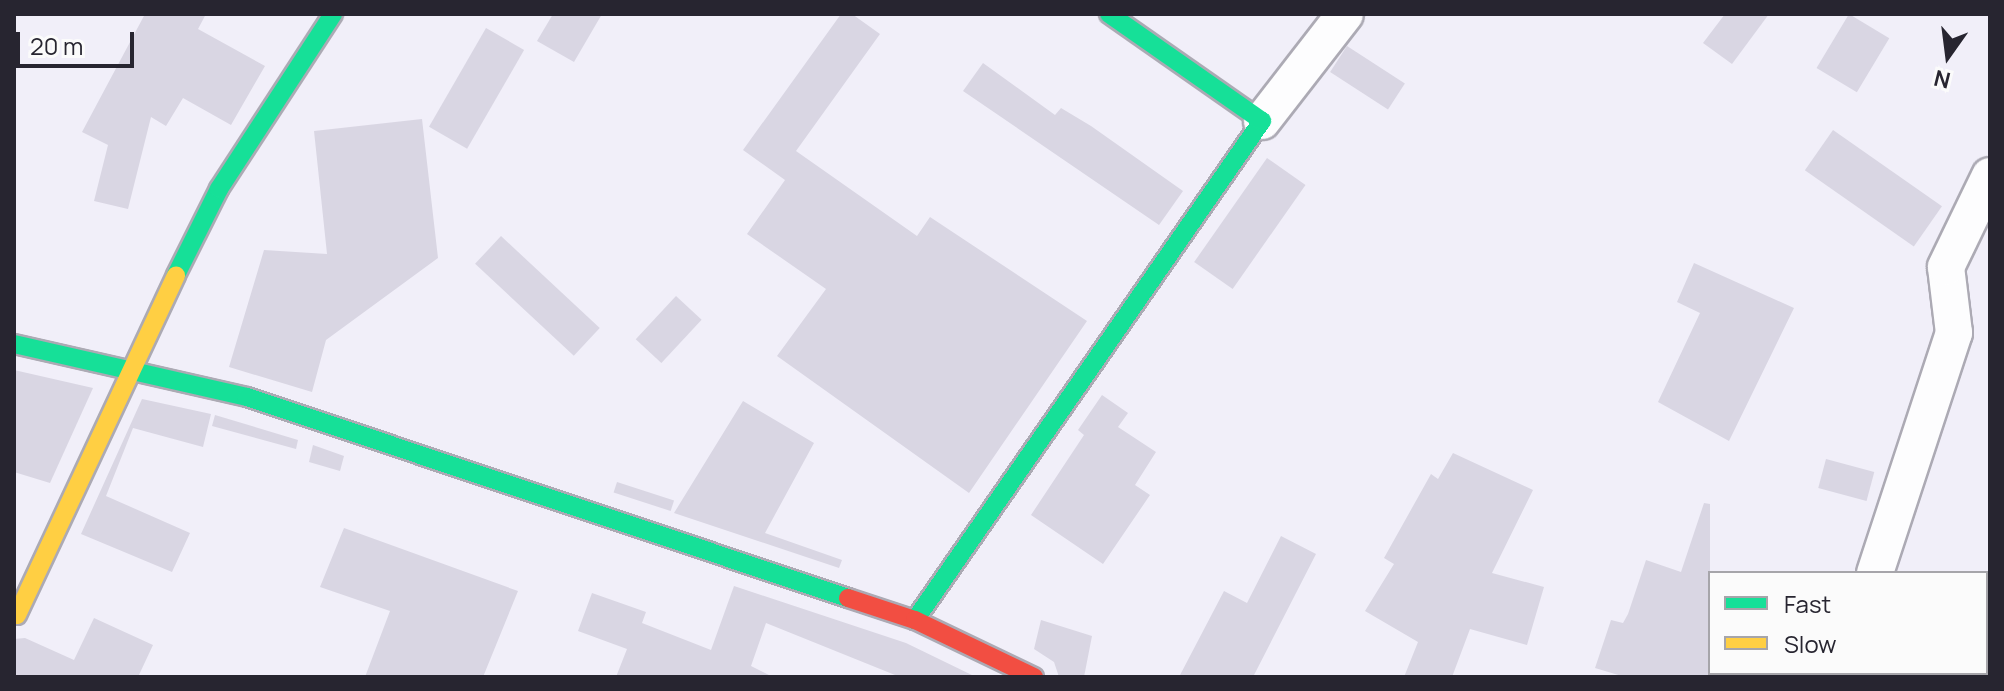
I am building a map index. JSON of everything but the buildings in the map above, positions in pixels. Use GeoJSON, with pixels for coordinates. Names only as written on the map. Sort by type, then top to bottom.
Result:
{"type":"FeatureCollection","features":[{"type":"Feature","properties":{"kind":"street"},"geometry":{"type":"LineString","coordinates":[[17,615],[129,368],[219,189],[333,14]]}},
{"type":"Feature","properties":{"kind":"street"},"geometry":{"type":"LineString","coordinates":[[1109,14],[1262,121]]}},
{"type":"Feature","properties":{"kind":"street"},"geometry":{"type":"LineString","coordinates":[[915,620],[1262,121],[1345,14]]}},
{"type":"Feature","properties":{"kind":"street"},"geometry":{"type":"LineString","coordinates":[[1876,571],[1954,333],[1946,267],[1990,176]]}},
{"type":"Feature","properties":{"kind":"street"},"geometry":{"type":"LineString","coordinates":[[14,344],[247,397],[915,620],[1034,677]]}},
{"type":"Feature","properties":{"kind":"traffic: fast"},"geometry":{"type":"LineString","coordinates":[[176,275],[219,189],[333,14]]}},
{"type":"Feature","properties":{"kind":"traffic: fast"},"geometry":{"type":"LineString","coordinates":[[915,620],[1262,121],[1109,14]]}},
{"type":"Feature","properties":{"kind":"traffic: fast"},"geometry":{"type":"LineString","coordinates":[[14,344],[247,397],[848,598]]}},
{"type":"Feature","properties":{"kind":"traffic: slow"},"geometry":{"type":"LineString","coordinates":[[17,615],[176,275]]}},
{"type":"Feature","properties":{"kind":"traffic: jam"},"geometry":{"type":"LineString","coordinates":[[848,598],[915,620],[1034,677]]}}]}
